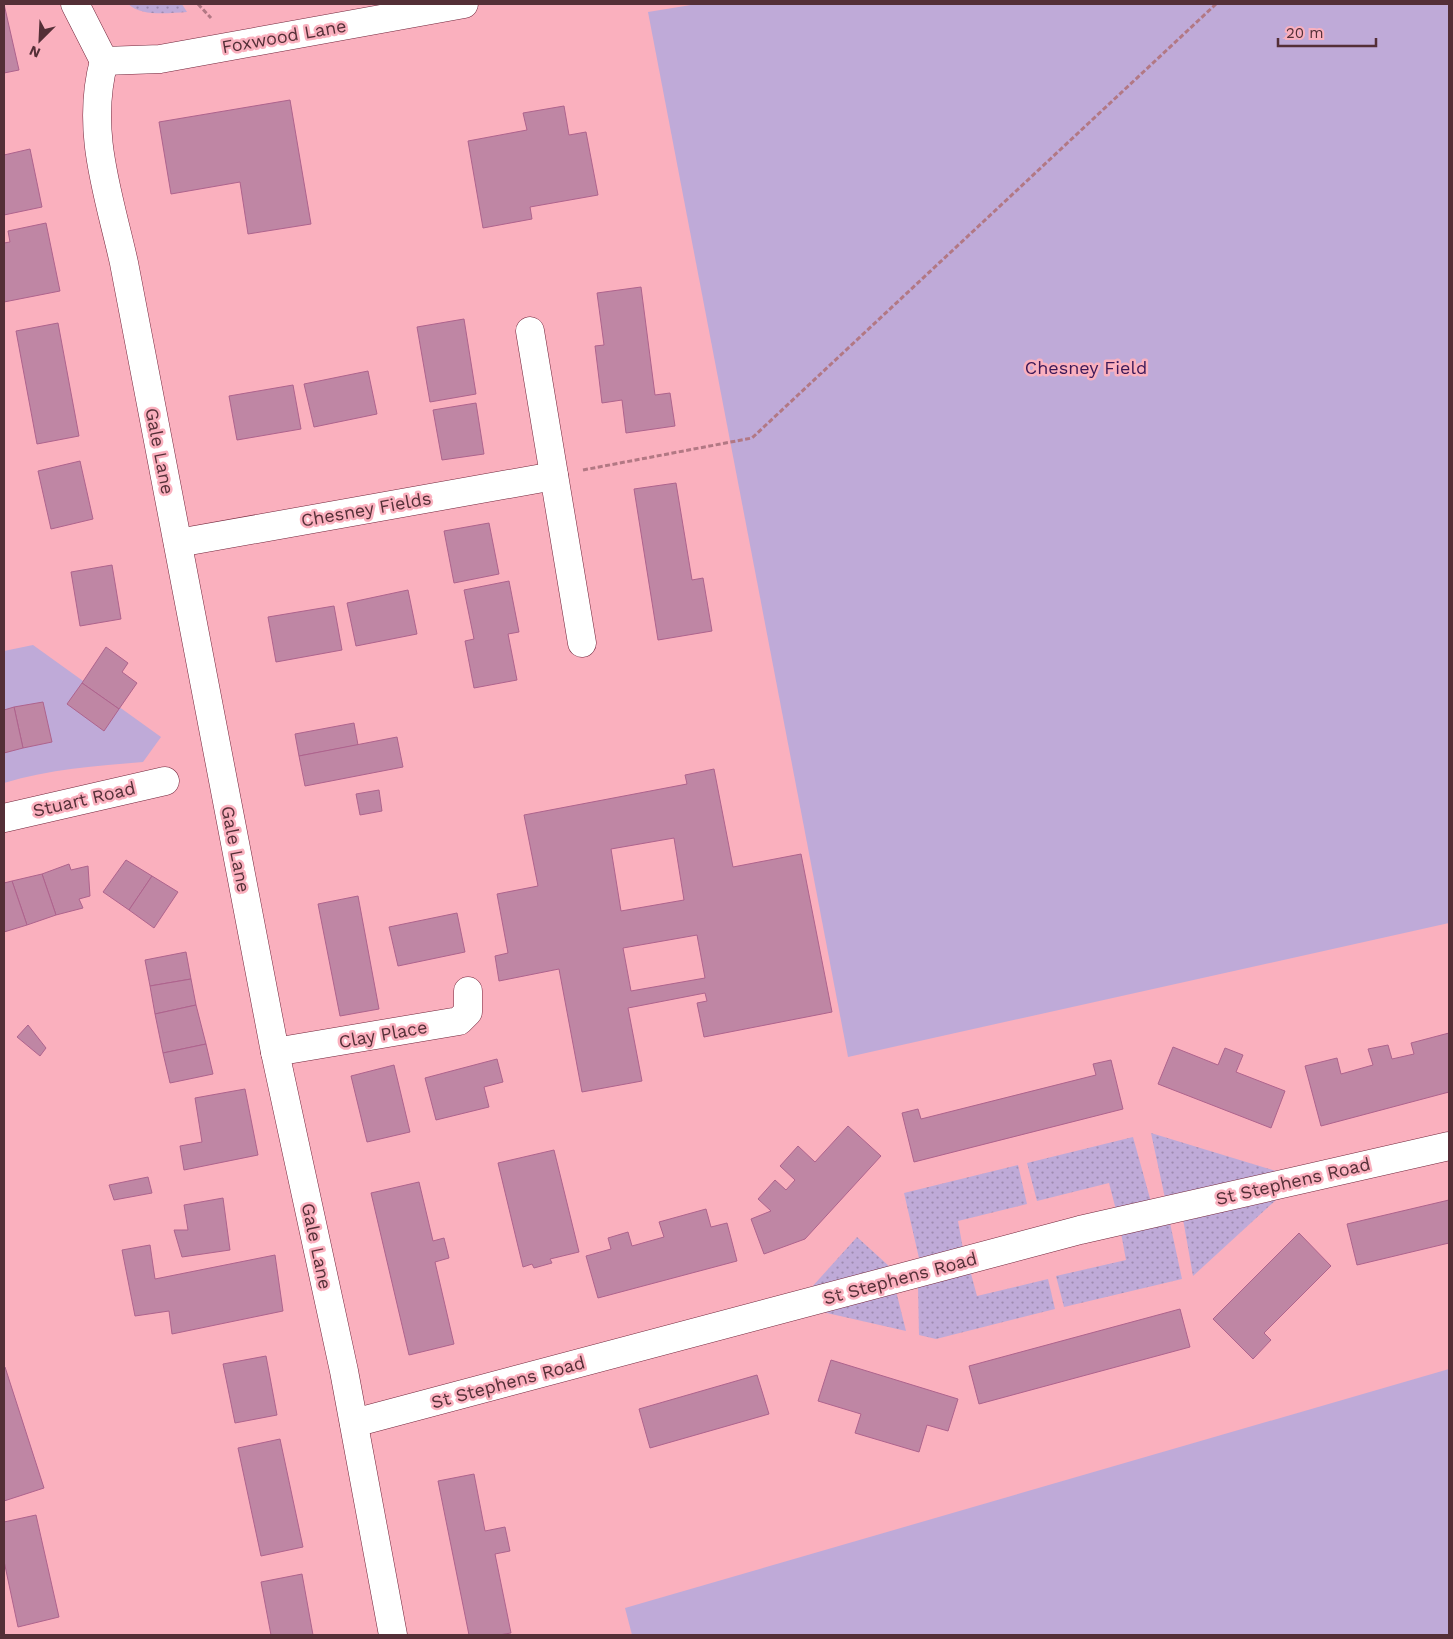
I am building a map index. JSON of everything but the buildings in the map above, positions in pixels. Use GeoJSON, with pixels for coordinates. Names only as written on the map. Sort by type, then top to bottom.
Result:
{"type":"FeatureCollection","features":[{"type":"Feature","properties":{"kind":"street"},"geometry":{"type":"LineString","coordinates":[[75,4],[104,61]]}},
{"type":"Feature","properties":{"kind":"street","name":"Foxwood Lane"},"geometry":{"type":"LineString","coordinates":[[104,61],[160,59],[464,4]]}},
{"type":"Feature","properties":{"kind":"street","name":"Gale Lane"},"geometry":{"type":"LineString","coordinates":[[104,61],[96,95],[96,142],[124,263],[275,1052],[354,1423],[393,1635]]}},
{"type":"Feature","properties":{"kind":"street"},"geometry":{"type":"LineString","coordinates":[[530,331],[582,643]]}},
{"type":"Feature","properties":{"kind":"street","name":"Chesney Fields"},"geometry":{"type":"LineString","coordinates":[[178,543],[554,476]]}},
{"type":"Feature","properties":{"kind":"street","name":"Stuart Road"},"geometry":{"type":"LineString","coordinates":[[4,818],[164,781]]}},
{"type":"Feature","properties":{"kind":"street","name":"Clay Place"},"geometry":{"type":"LineString","coordinates":[[275,1052],[459,1021],[468,1012],[468,991]]}},
{"type":"Feature","properties":{"kind":"street","name":"St Stephens Road"},"geometry":{"type":"LineString","coordinates":[[354,1423],[1080,1230],[1449,1146]]}},
{"type":"Feature","properties":{"kind":"path"},"geometry":{"type":"LineString","coordinates":[[554,476],[752,438],[1216,4]]}},
{"type":"Feature","properties":{"kind":"green space"},"geometry":{"type":"Polygon","coordinates":[[[128,4],[182,4],[187,12],[148,13],[128,4]]]}},
{"type":"Feature","properties":{"kind":"green space","name":"Chesney Field"},"geometry":{"type":"Polygon","coordinates":[[[697,4],[1449,4],[1449,923],[848,1057],[648,12],[697,4]]]}},
{"type":"Feature","properties":{"kind":"green space"},"geometry":{"type":"Polygon","coordinates":[[[33,645],[161,737],[143,762],[55,771],[4,783],[4,651],[33,645]]]}},
{"type":"Feature","properties":{"kind":"green space"},"geometry":{"type":"Polygon","coordinates":[[[1151,1133],[1266,1168],[1280,1172],[1165,1198],[1151,1133]]]}},
{"type":"Feature","properties":{"kind":"green space"},"geometry":{"type":"Polygon","coordinates":[[[1133,1137],[1151,1202],[1116,1210],[1109,1183],[1037,1201],[1027,1163],[1133,1137]]]}},
{"type":"Feature","properties":{"kind":"green space"},"geometry":{"type":"Polygon","coordinates":[[[1018,1165],[1027,1204],[958,1221],[963,1249],[919,1258],[904,1193],[1018,1165]]]}},
{"type":"Feature","properties":{"kind":"green space"},"geometry":{"type":"Polygon","coordinates":[[[1277,1199],[1193,1276],[1183,1219],[1277,1199]]]}},
{"type":"Feature","properties":{"kind":"green space"},"geometry":{"type":"Polygon","coordinates":[[[1170,1223],[1182,1279],[1064,1307],[1056,1276],[1126,1260],[1121,1233],[1170,1223]]]}},
{"type":"Feature","properties":{"kind":"green space"},"geometry":{"type":"Polygon","coordinates":[[[857,1237],[890,1267],[811,1288],[857,1237]]]}},
{"type":"Feature","properties":{"kind":"green space"},"geometry":{"type":"Polygon","coordinates":[[[970,1270],[977,1296],[1048,1279],[1055,1309],[936,1339],[919,1335],[918,1285],[970,1270]]]}},
{"type":"Feature","properties":{"kind":"green space"},"geometry":{"type":"Polygon","coordinates":[[[896,1291],[906,1331],[818,1311],[896,1291]]]}},
{"type":"Feature","properties":{"kind":"green space"},"geometry":{"type":"Polygon","coordinates":[[[1449,1369],[1449,1635],[632,1635],[625,1608],[1449,1369]]]}}]}
